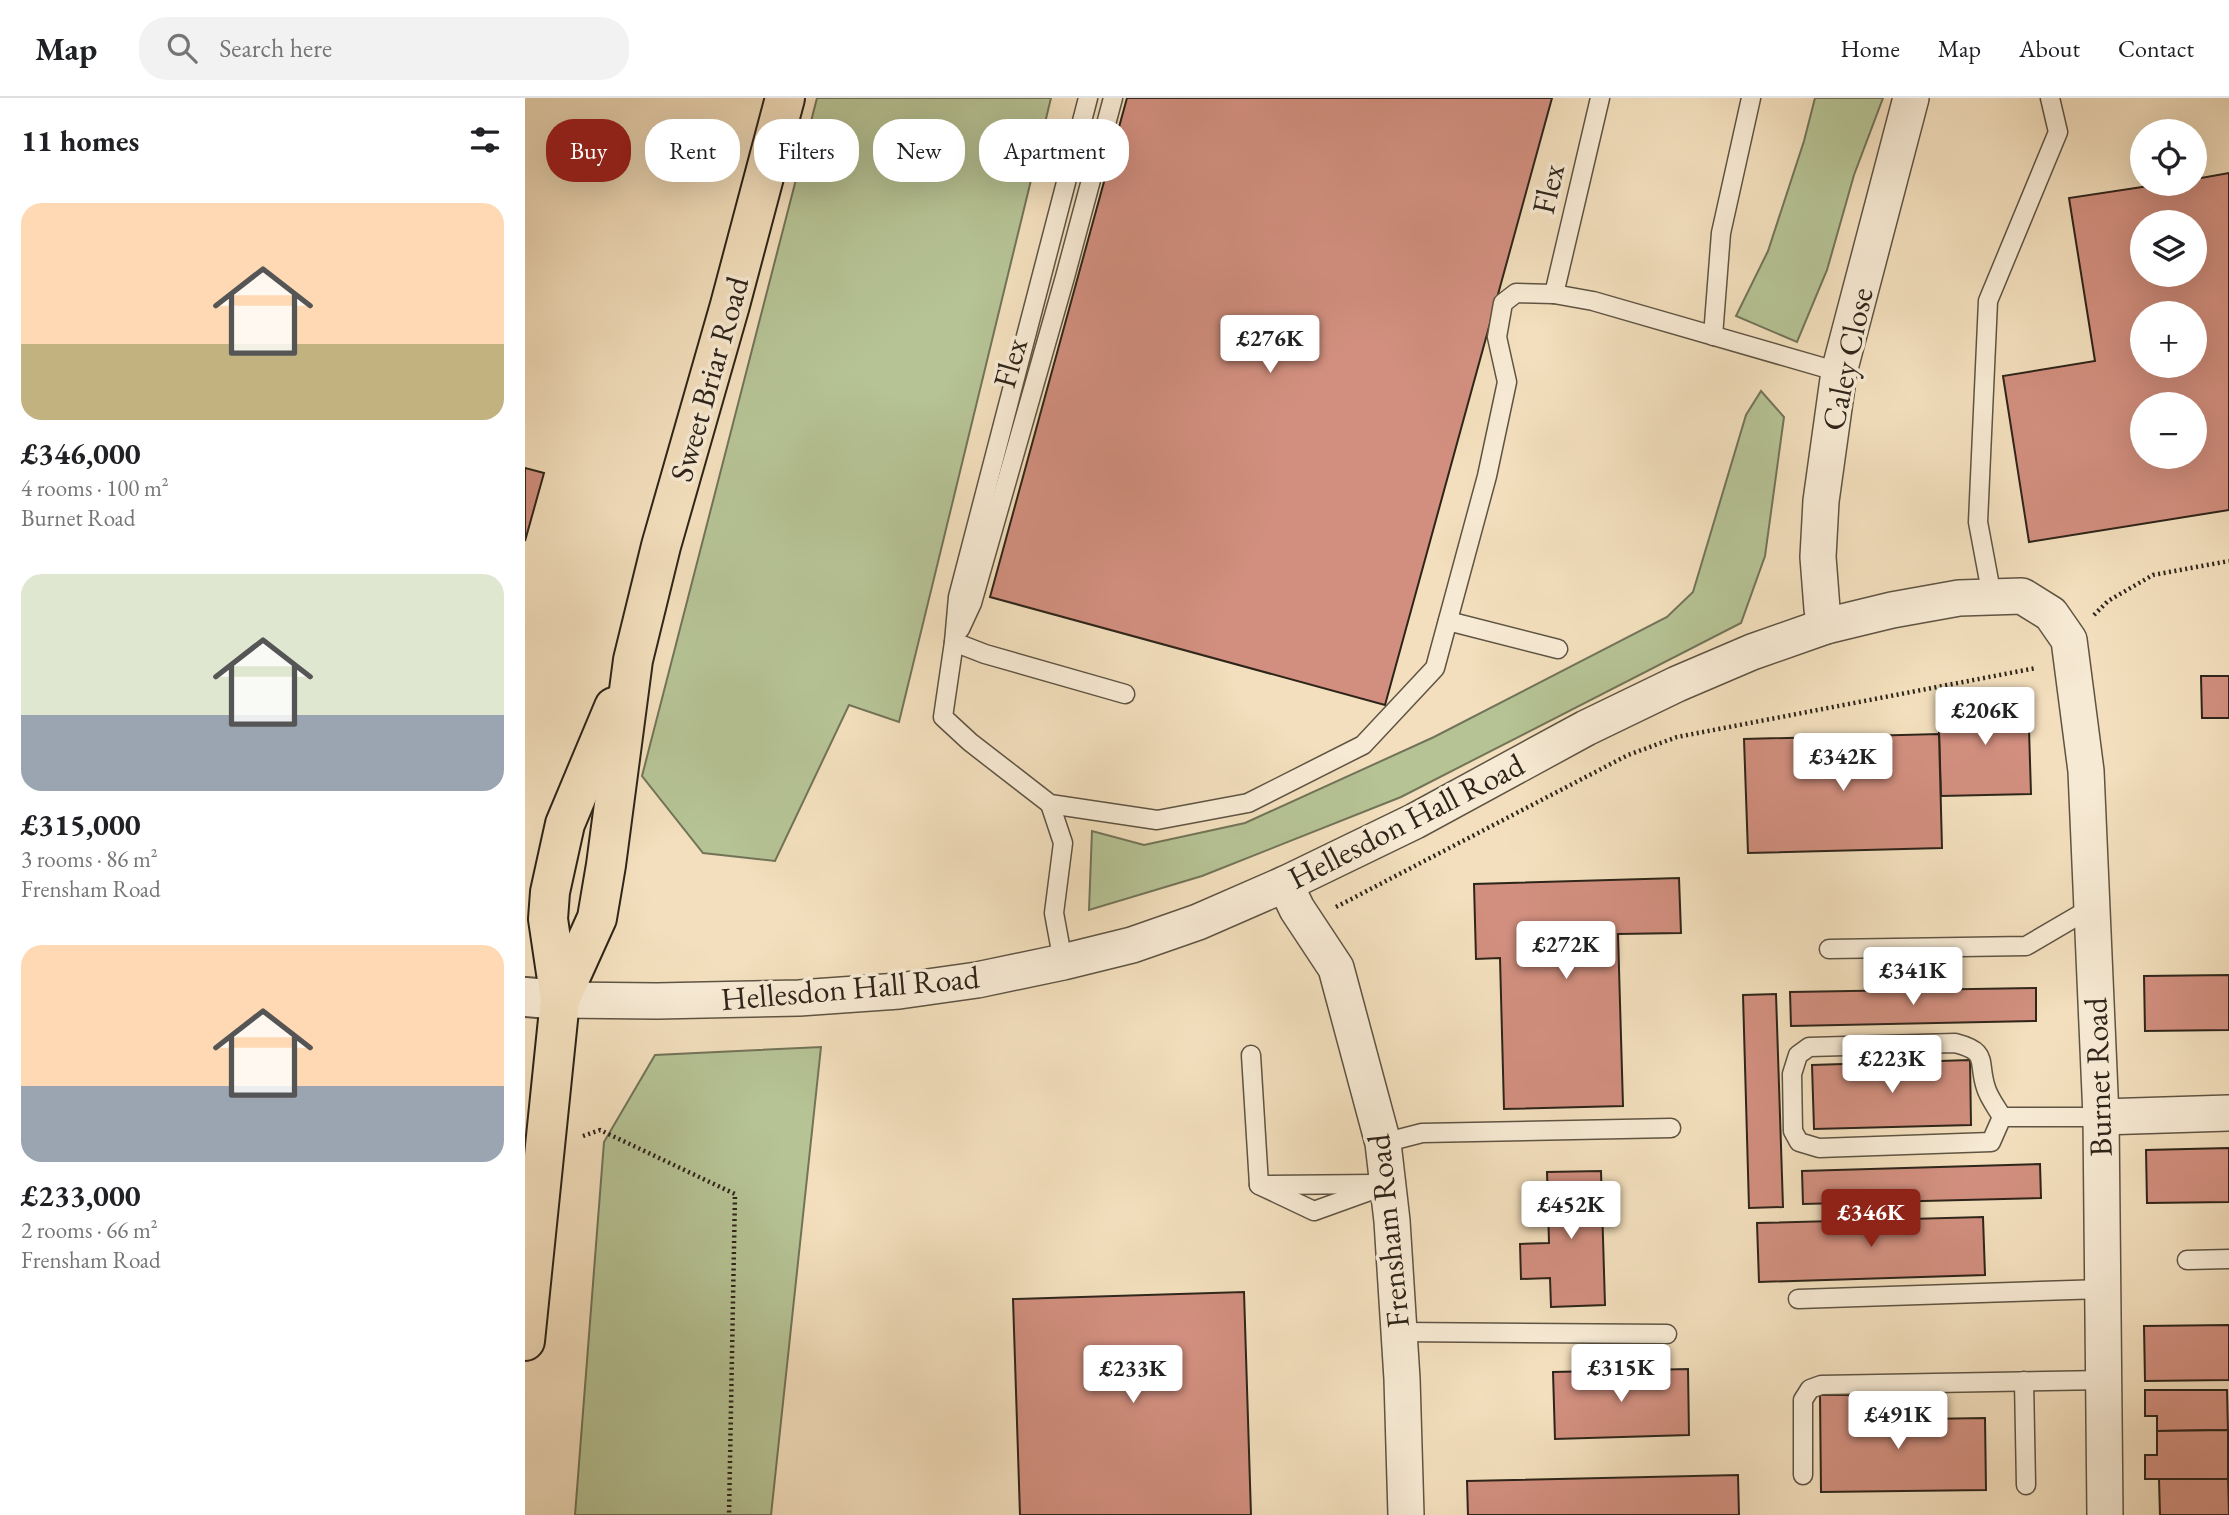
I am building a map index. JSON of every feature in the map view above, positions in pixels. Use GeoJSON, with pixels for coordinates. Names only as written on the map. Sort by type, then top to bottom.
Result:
{"type":"FeatureCollection","features":[{"type":"Feature","properties":{"kind":"highway","name":"Sweet Briar Road"},"geometry":{"type":"LineString","coordinates":[[542,998],[597,918],[633,660],[661,546],[730,306],[785,98]]}},
{"type":"Feature","properties":{"kind":"highway","name":"Sweet Briar Road"},"geometry":{"type":"LineString","coordinates":[[525,1341],[550,892],[565,824],[633,660]]}},
{"type":"Feature","properties":{"kind":"street","name":"Caley Close"},"geometry":{"type":"LineString","coordinates":[[1826,626],[1818,557],[1821,501],[1839,372],[1911,98]]}},
{"type":"Feature","properties":{"kind":"street","name":"Hellesdon Hall Road"},"geometry":{"type":"LineString","coordinates":[[542,998],[799,998],[899,991],[977,980],[1063,962],[1132,944],[1198,922],[1285,884],[1415,821],[1586,728],[1677,684],[1752,652],[1826,626],[1946,600],[2022,596],[2051,614],[2070,651]]}},
{"type":"Feature","properties":{"kind":"street","name":"Burnet Road"},"geometry":{"type":"LineString","coordinates":[[2070,651],[2085,771],[2101,1117],[2105,1515]]}},
{"type":"Feature","properties":{"kind":"street","name":"Frensham Road"},"geometry":{"type":"LineString","coordinates":[[1285,884],[1306,923],[1336,968],[1383,1143],[1389,1184],[1402,1379],[1406,1515]]}},
{"type":"Feature","properties":{"kind":"street"},"geometry":{"type":"LineString","coordinates":[[2101,1117],[2229,1113]]}},
{"type":"Feature","properties":{"kind":"lane"},"geometry":{"type":"LineString","coordinates":[[1088,98],[958,597],[943,717],[969,742],[1050,804],[1157,820],[1248,803],[1363,745],[1435,668],[1487,477],[1507,382],[1497,337],[1503,303],[1516,293],[1554,294],[1593,301],[1839,372]]}},
{"type":"Feature","properties":{"kind":"lane","name":"Flex"},"geometry":{"type":"LineString","coordinates":[[954,642],[972,603],[1113,98]]}},
{"type":"Feature","properties":{"kind":"lane","name":"Flex"},"geometry":{"type":"LineString","coordinates":[[1554,294],[1600,98]]}},
{"type":"Feature","properties":{"kind":"lane"},"geometry":{"type":"LineString","coordinates":[[1713,336],[1721,233],[1751,98]]}},
{"type":"Feature","properties":{"kind":"lane"},"geometry":{"type":"LineString","coordinates":[[1992,597],[1978,522],[1988,301],[2058,132],[2050,98]]}},
{"type":"Feature","properties":{"kind":"lane"},"geometry":{"type":"LineString","coordinates":[[1448,621],[1557,649]]}},
{"type":"Feature","properties":{"kind":"lane"},"geometry":{"type":"LineString","coordinates":[[954,642],[985,654],[1125,694]]}},
{"type":"Feature","properties":{"kind":"lane"},"geometry":{"type":"LineString","coordinates":[[1050,804],[1063,843],[1054,913],[1063,962]]}},
{"type":"Feature","properties":{"kind":"lane"},"geometry":{"type":"LineString","coordinates":[[1829,949],[2026,946],[2091,908]]}},
{"type":"Feature","properties":{"kind":"lane"},"geometry":{"type":"LineString","coordinates":[[1955,1043],[1972,1048],[1980,1058],[1986,1089],[2002,1117],[1991,1142],[1818,1148],[1799,1142],[1793,1131],[1791,1074],[1798,1055],[1809,1048],[1955,1043]]}},
{"type":"Feature","properties":{"kind":"lane"},"geometry":{"type":"LineString","coordinates":[[1251,1055],[1259,1185]]}},
{"type":"Feature","properties":{"kind":"lane"},"geometry":{"type":"LineString","coordinates":[[2002,1117],[2101,1117]]}},
{"type":"Feature","properties":{"kind":"lane"},"geometry":{"type":"LineString","coordinates":[[1383,1143],[1422,1133],[1671,1128]]}},
{"type":"Feature","properties":{"kind":"lane"},"geometry":{"type":"LineString","coordinates":[[1259,1185],[1314,1211],[1389,1184]]}},
{"type":"Feature","properties":{"kind":"lane"},"geometry":{"type":"LineString","coordinates":[[1259,1185],[1389,1184]]}},
{"type":"Feature","properties":{"kind":"lane"},"geometry":{"type":"LineString","coordinates":[[2187,1261],[2229,1259]]}},
{"type":"Feature","properties":{"kind":"lane"},"geometry":{"type":"LineString","coordinates":[[1798,1299],[2103,1290]]}},
{"type":"Feature","properties":{"kind":"lane"},"geometry":{"type":"LineString","coordinates":[[1398,1332],[1667,1334]]}},
{"type":"Feature","properties":{"kind":"lane"},"geometry":{"type":"LineString","coordinates":[[1803,1475],[1803,1399],[1809,1389],[1821,1385],[2103,1380]]}},
{"type":"Feature","properties":{"kind":"lane"},"geometry":{"type":"LineString","coordinates":[[2024,1381],[2026,1485]]}},
{"type":"Feature","properties":{"kind":"path"},"geometry":{"type":"LineString","coordinates":[[1306,923],[1628,755],[1677,737],[2070,651],[2108,601],[2153,575],[2229,561]]}},
{"type":"Feature","properties":{"kind":"path"},"geometry":{"type":"LineString","coordinates":[[600,1130],[735,1194],[729,1515]]}},
{"type":"Feature","properties":{"kind":"green space"},"geometry":{"type":"Polygon","coordinates":[[[817,98],[1051,98],[1046,119],[979,119],[979,182],[1031,182],[899,722],[849,705],[775,861],[703,853],[642,776],[795,182],[859,182],[859,119],[812,119],[817,98]]]}},
{"type":"Feature","properties":{"kind":"green space"},"geometry":{"type":"Polygon","coordinates":[[[1815,98],[1883,98],[1854,175],[1827,270],[1797,342],[1736,316],[1768,251],[1804,141],[1815,98]]]}},
{"type":"Feature","properties":{"kind":"green space"},"geometry":{"type":"Polygon","coordinates":[[[1761,391],[1784,417],[1765,556],[1741,623],[1401,797],[1202,876],[1089,910],[1092,831],[1144,845],[1245,823],[1434,737],[1667,617],[1693,592],[1746,415],[1761,391]]]}},
{"type":"Feature","properties":{"kind":"green space"},"geometry":{"type":"Polygon","coordinates":[[[821,1047],[771,1515],[575,1515],[604,1142],[655,1055],[821,1047]]]}},
{"type":"Feature","properties":{"kind":"building"},"geometry":{"type":"Polygon","coordinates":[[[1127,98],[1552,98],[1385,705],[990,597],[1104,182],[1129,182],[1129,119],[1121,119],[1127,98]]]}},
{"type":"Feature","properties":{"kind":"building"},"geometry":{"type":"Polygon","coordinates":[[[2229,173],[2229,510],[2029,542],[2003,376],[2095,361],[2069,198],[2130,189],[2130,196],[2207,196],[2207,177],[2229,173]]]}},
{"type":"Feature","properties":{"kind":"building"},"geometry":{"type":"Polygon","coordinates":[[[525,468],[544,473],[525,541],[525,468]]]}},
{"type":"Feature","properties":{"kind":"building"},"geometry":{"type":"Polygon","coordinates":[[[2201,676],[2229,676],[2229,718],[2202,718],[2201,676]]]}},
{"type":"Feature","properties":{"kind":"building"},"geometry":{"type":"Polygon","coordinates":[[[2028,697],[2031,794],[1941,796],[1938,700],[2028,697]]]}},
{"type":"Feature","properties":{"kind":"building"},"geometry":{"type":"Polygon","coordinates":[[[1939,734],[1942,848],[1748,853],[1744,739],[1939,734]]]}},
{"type":"Feature","properties":{"kind":"building"},"geometry":{"type":"Polygon","coordinates":[[[1679,878],[1681,933],[1618,934],[1623,1106],[1504,1109],[1500,958],[1476,959],[1474,884],[1679,878]]]}},
{"type":"Feature","properties":{"kind":"building"},"geometry":{"type":"Polygon","coordinates":[[[2229,975],[2229,1030],[2145,1031],[2144,976],[2229,975]]]}},
{"type":"Feature","properties":{"kind":"building"},"geometry":{"type":"Polygon","coordinates":[[[2036,988],[2036,1021],[1791,1026],[1790,992],[2036,988]]]}},
{"type":"Feature","properties":{"kind":"building"},"geometry":{"type":"Polygon","coordinates":[[[1776,994],[1783,1207],[1749,1208],[1743,995],[1776,994]]]}},
{"type":"Feature","properties":{"kind":"building"},"geometry":{"type":"Polygon","coordinates":[[[1970,1060],[1971,1125],[1814,1129],[1812,1065],[1970,1060]]]}},
{"type":"Feature","properties":{"kind":"building"},"geometry":{"type":"Polygon","coordinates":[[[2229,1148],[2229,1202],[2147,1203],[2146,1150],[2229,1148]]]}},
{"type":"Feature","properties":{"kind":"building"},"geometry":{"type":"Polygon","coordinates":[[[2040,1164],[2041,1198],[1803,1204],[1802,1171],[2040,1164]]]}},
{"type":"Feature","properties":{"kind":"building"},"geometry":{"type":"Polygon","coordinates":[[[1601,1171],[1605,1305],[1551,1307],[1550,1278],[1521,1279],[1520,1244],[1549,1243],[1547,1172],[1601,1171]]]}},
{"type":"Feature","properties":{"kind":"building"},"geometry":{"type":"Polygon","coordinates":[[[1983,1217],[1985,1275],[1759,1282],[1757,1223],[1983,1217]]]}},
{"type":"Feature","properties":{"kind":"building"},"geometry":{"type":"Polygon","coordinates":[[[1244,1292],[1251,1515],[1020,1515],[1013,1299],[1244,1292]]]}},
{"type":"Feature","properties":{"kind":"building"},"geometry":{"type":"Polygon","coordinates":[[[2229,1325],[2229,1380],[2145,1381],[2144,1326],[2229,1325]]]}},
{"type":"Feature","properties":{"kind":"building"},"geometry":{"type":"Polygon","coordinates":[[[1688,1369],[1689,1435],[1555,1439],[1553,1372],[1688,1369]]]}},
{"type":"Feature","properties":{"kind":"building"},"geometry":{"type":"Polygon","coordinates":[[[2145,1390],[2227,1390],[2228,1430],[2157,1431],[2157,1416],[2145,1416],[2145,1390]]]}},
{"type":"Feature","properties":{"kind":"building"},"geometry":{"type":"Polygon","coordinates":[[[1820,1395],[1860,1395],[1861,1420],[1985,1418],[1986,1490],[1821,1492],[1820,1395]]]}},
{"type":"Feature","properties":{"kind":"building"},"geometry":{"type":"Polygon","coordinates":[[[2228,1430],[2228,1479],[2145,1479],[2145,1455],[2157,1455],[2157,1431],[2228,1430]]]}},
{"type":"Feature","properties":{"kind":"building"},"geometry":{"type":"Polygon","coordinates":[[[1738,1475],[1739,1515],[1468,1515],[1467,1481],[1738,1475]]]}},
{"type":"Feature","properties":{"kind":"building"},"geometry":{"type":"Polygon","coordinates":[[[2159,1479],[2228,1479],[2229,1515],[2160,1515],[2159,1479]]]}}]}
